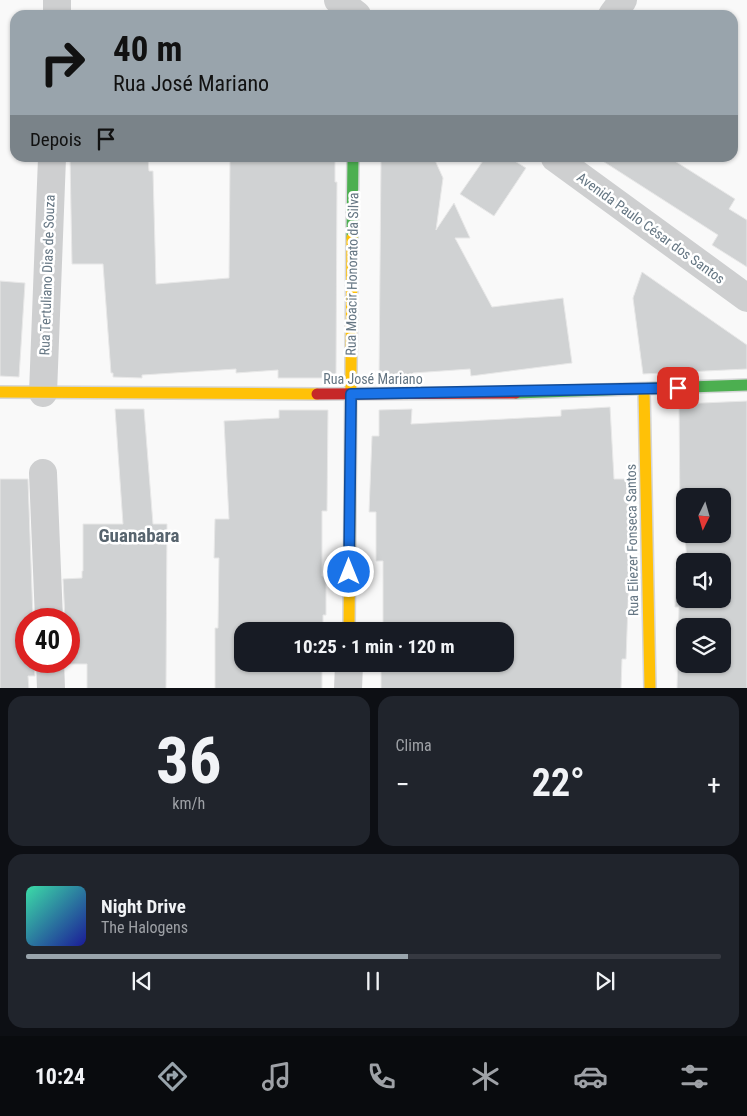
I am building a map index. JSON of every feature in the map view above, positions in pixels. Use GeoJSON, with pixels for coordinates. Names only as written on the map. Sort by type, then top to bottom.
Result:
{"type":"FeatureCollection","features":[{"type":"Feature","properties":{"kind":"street","name":"Rua Tertuliano Dias de Souza"},"geometry":{"type":"LineString","coordinates":[[43,393],[52,162]]}},
{"type":"Feature","properties":{"kind":"street","name":"Rua Moacir Honorato da Silva"},"geometry":{"type":"LineString","coordinates":[[349,622],[353,162]]}},
{"type":"Feature","properties":{"kind":"street","name":"Avenida Paulo César dos Santos"},"geometry":{"type":"LineString","coordinates":[[560,162],[747,298]]}},
{"type":"Feature","properties":{"kind":"street","name":"Rua José Mariano"},"geometry":{"type":"LineString","coordinates":[[0,392],[351,394],[644,390],[747,385]]}},
{"type":"Feature","properties":{"kind":"street","name":"Rua Eliezer Fonseca Santos"},"geometry":{"type":"LineString","coordinates":[[644,390],[650,688]]}},
{"type":"Feature","properties":{"kind":"street"},"geometry":{"type":"LineString","coordinates":[[44,473],[49,608]]}},
{"type":"Feature","properties":{"kind":"street"},"geometry":{"type":"LineString","coordinates":[[348,672],[348,688]]}},
{"type":"Feature","properties":{"kind":"street"},"geometry":{"type":"LineString","coordinates":[[50,673],[51,688]]}},
{"type":"Feature","properties":{"kind":"building"},"geometry":{"type":"Polygon","coordinates":[[[70,162],[148,162],[149,171],[153,171],[156,284],[229,278],[230,162],[335,162],[335,182],[337,182],[336,378],[278,378],[278,370],[236,373],[236,369],[142,375],[142,378],[113,377],[113,373],[111,373],[103,264],[72,264],[70,162]]]}},
{"type":"Feature","properties":{"kind":"building"},"geometry":{"type":"Polygon","coordinates":[[[381,162],[436,162],[443,178],[436,230],[454,203],[470,238],[455,238],[492,307],[563,298],[572,363],[471,376],[470,369],[413,373],[413,378],[379,378],[381,162]]]}},
{"type":"Feature","properties":{"kind":"building"},"geometry":{"type":"Polygon","coordinates":[[[482,162],[516,162],[526,168],[494,216],[460,194],[482,162]]]}},
{"type":"Feature","properties":{"kind":"building"},"geometry":{"type":"Polygon","coordinates":[[[604,162],[676,162],[735,199],[729,209],[747,220],[747,267],[712,245],[718,235],[604,162]]]}},
{"type":"Feature","properties":{"kind":"building"},"geometry":{"type":"Polygon","coordinates":[[[642,272],[747,345],[747,369],[643,374],[633,298],[642,272]]]}},
{"type":"Feature","properties":{"kind":"building"},"geometry":{"type":"Polygon","coordinates":[[[0,281],[25,283],[19,377],[0,376],[0,281]]]}},
{"type":"Feature","properties":{"kind":"building"},"geometry":{"type":"Polygon","coordinates":[[[747,401],[747,688],[677,688],[677,673],[731,673],[731,618],[679,618],[679,608],[731,608],[731,553],[686,553],[686,543],[731,543],[731,488],[680,488],[679,404],[747,401]]]}},
{"type":"Feature","properties":{"kind":"building"},"geometry":{"type":"Polygon","coordinates":[[[610,407],[614,479],[630,479],[629,522],[631,522],[626,659],[622,659],[621,688],[381,688],[381,672],[514,672],[514,622],[383,622],[383,561],[376,561],[376,512],[369,512],[372,436],[379,436],[379,410],[412,409],[411,424],[561,416],[561,410],[610,407]]]}},
{"type":"Feature","properties":{"kind":"building"},"geometry":{"type":"Polygon","coordinates":[[[115,409],[144,409],[153,524],[167,524],[166,688],[87,688],[87,664],[80,664],[80,608],[64,608],[63,579],[82,578],[83,524],[123,524],[115,409]]]}},
{"type":"Feature","properties":{"kind":"building"},"geometry":{"type":"Polygon","coordinates":[[[279,410],[328,410],[327,511],[322,511],[322,576],[326,576],[326,615],[323,615],[323,622],[234,622],[234,672],[322,672],[322,688],[215,688],[215,628],[218,628],[219,558],[214,558],[215,519],[229,519],[224,421],[279,418],[279,410]]]}},
{"type":"Feature","properties":{"kind":"building"},"geometry":{"type":"Polygon","coordinates":[[[0,479],[28,479],[33,608],[15,608],[15,673],[35,673],[35,676],[28,676],[29,688],[0,688],[0,479]]]}},
{"type":"Feature","properties":{"kind":"building"},"geometry":{"type":"Polygon","coordinates":[[[676,568],[676,607],[675,607],[676,568]]]}},
{"type":"Feature","properties":{"kind":"traffic: fast"},"geometry":{"type":"LineString","coordinates":[[352,238],[353,162]]}},
{"type":"Feature","properties":{"kind":"traffic: fast"},"geometry":{"type":"LineString","coordinates":[[516,393],[747,385]]}},
{"type":"Feature","properties":{"kind":"traffic: slow"},"geometry":{"type":"LineString","coordinates":[[349,622],[352,238]]}},
{"type":"Feature","properties":{"kind":"traffic: slow"},"geometry":{"type":"LineString","coordinates":[[644,390],[650,688]]}},
{"type":"Feature","properties":{"kind":"traffic: slow"},"geometry":{"type":"LineString","coordinates":[[0,392],[317,394]]}},
{"type":"Feature","properties":{"kind":"traffic: jam"},"geometry":{"type":"LineString","coordinates":[[317,394],[516,393]]}},
{"type":"Feature","properties":{"kind":"district","name":"Guanabara"},"geometry":{"type":"Point","coordinates":[139,535]}},
{"type":"Feature","properties":{"kind":"route"},"geometry":{"type":"LineString","coordinates":[[349,572],[351,394],[678,388]]}}]}
